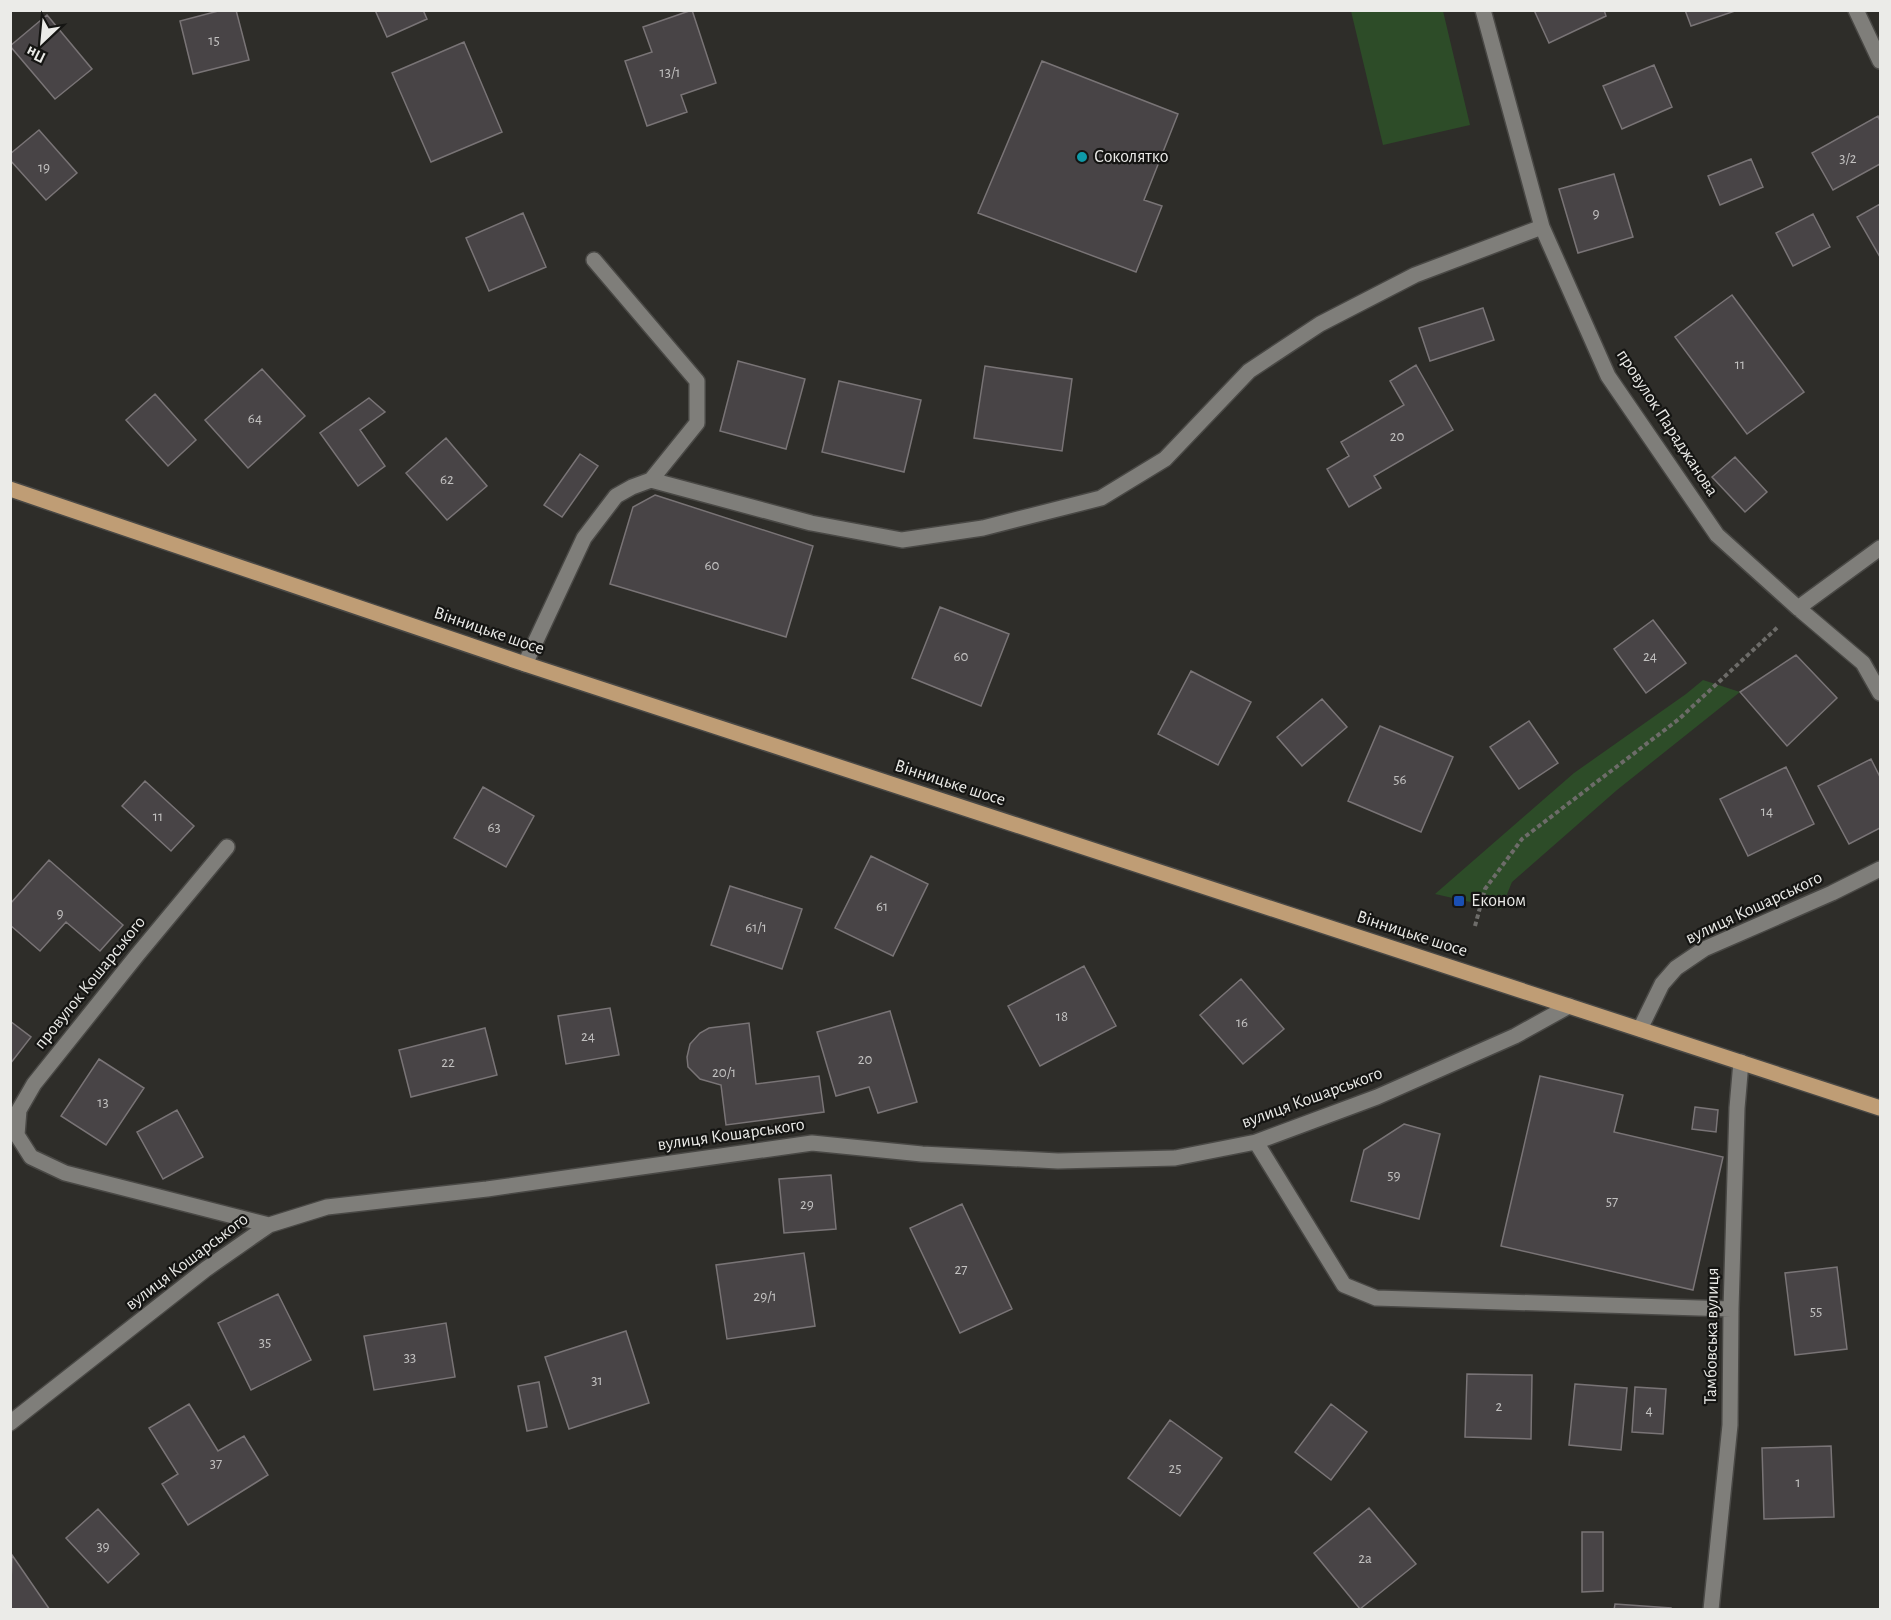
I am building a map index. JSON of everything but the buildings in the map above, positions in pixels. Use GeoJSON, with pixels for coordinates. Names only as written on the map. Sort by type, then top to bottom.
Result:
{"type":"FeatureCollection","features":[{"type":"Feature","properties":{"kind":"main road","name":"Вінницьке шосе"},"geometry":{"type":"LineString","coordinates":[[10,489],[525,664],[1881,1108]]}},
{"type":"Feature","properties":{"kind":"street","name":"провулок Параджанова"},"geometry":{"type":"LineString","coordinates":[[1483,10],[1542,227],[1608,376],[1717,535],[1863,663],[1881,693]]}},
{"type":"Feature","properties":{"kind":"street"},"geometry":{"type":"LineString","coordinates":[[1856,10],[1881,61]]}},
{"type":"Feature","properties":{"kind":"street"},"geometry":{"type":"LineString","coordinates":[[651,480],[811,522],[902,540],[982,528],[1101,498],[1165,459],[1249,371],[1320,324],[1415,275],[1542,227]]}},
{"type":"Feature","properties":{"kind":"street"},"geometry":{"type":"LineString","coordinates":[[525,664],[584,538],[616,496],[651,480],[697,423],[697,381],[594,260]]}},
{"type":"Feature","properties":{"kind":"street"},"geometry":{"type":"LineString","coordinates":[[1798,608],[1881,548]]}},
{"type":"Feature","properties":{"kind":"street","name":"провулок Кошарського"},"geometry":{"type":"LineString","coordinates":[[227,848],[34,1084],[19,1110],[17,1135],[31,1157],[65,1173],[269,1225]]}},
{"type":"Feature","properties":{"kind":"street","name":"вулиця Кошарського"},"geometry":{"type":"LineString","coordinates":[[1640,1029],[1662,984],[1676,968],[1704,949],[1881,870]]}},
{"type":"Feature","properties":{"kind":"street","name":"вулиця Кошарського"},"geometry":{"type":"LineString","coordinates":[[10,1423],[206,1269],[269,1225],[327,1207],[487,1189],[812,1143],[922,1154],[1058,1161],[1174,1158],[1256,1142],[1377,1097],[1515,1036],[1569,1006]]}},
{"type":"Feature","properties":{"kind":"street","name":"Тамбовська вулиця"},"geometry":{"type":"LineString","coordinates":[[1711,1610],[1730,1425],[1731,1309],[1741,1062]]}},
{"type":"Feature","properties":{"kind":"street"},"geometry":{"type":"LineString","coordinates":[[1256,1142],[1344,1285],[1376,1298],[1731,1309]]}},
{"type":"Feature","properties":{"kind":"path"},"geometry":{"type":"LineString","coordinates":[[1475,926],[1485,889],[1522,839],[1679,718],[1798,608]]}},
{"type":"Feature","properties":{"kind":"green space"},"geometry":{"type":"Polygon","coordinates":[[[1351,11],[1443,11],[1470,125],[1383,145],[1351,11]]]}},
{"type":"Feature","properties":{"kind":"green space"},"geometry":{"type":"Polygon","coordinates":[[[1703,680],[1740,692],[1617,790],[1512,882],[1501,909],[1435,894],[1574,773],[1703,680]]]}},
{"type":"Feature","properties":{"kind":"place","name":"Соколятко"},"geometry":{"type":"Point","coordinates":[1082,157]}},
{"type":"Feature","properties":{"kind":"place","name":"Економ"},"geometry":{"type":"Point","coordinates":[1459,901]}}]}
